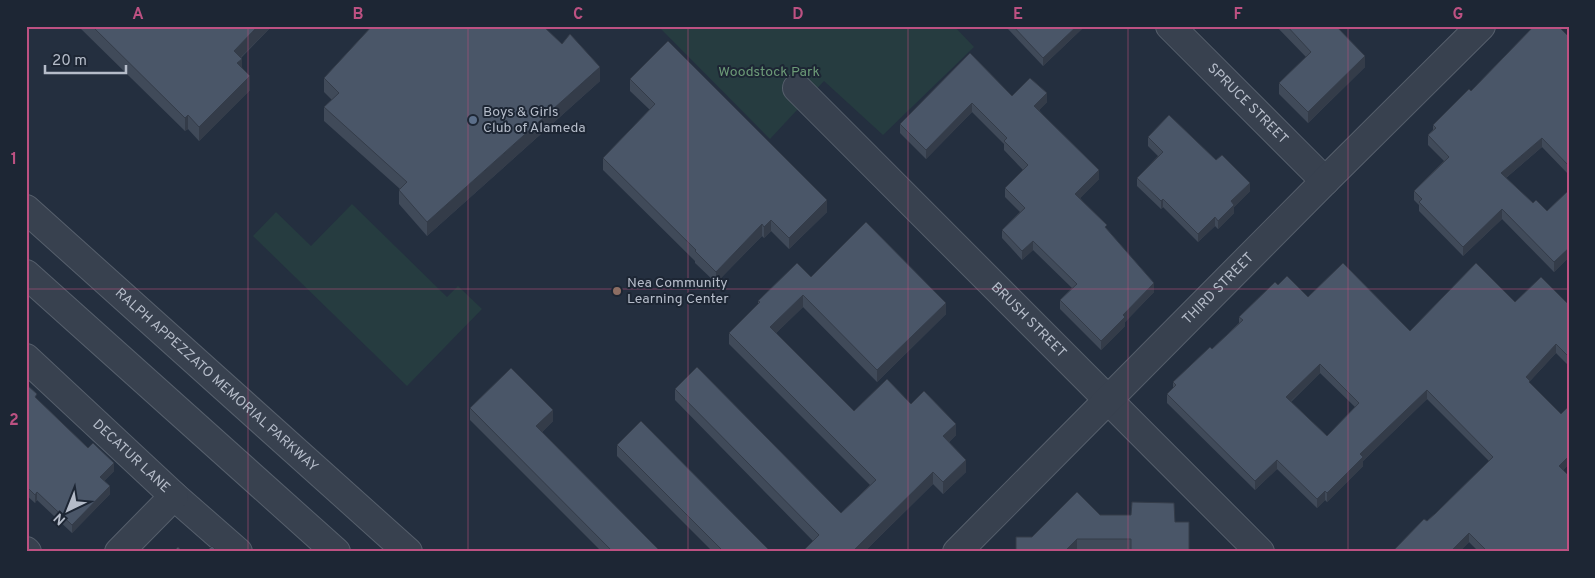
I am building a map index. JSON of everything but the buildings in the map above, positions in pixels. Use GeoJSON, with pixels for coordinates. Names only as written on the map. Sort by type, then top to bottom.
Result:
{"type":"FeatureCollection","features":[{"type":"Feature","properties":{"kind":"street","name":"SPRUCE STREET"},"geometry":{"type":"LineString","coordinates":[[1170,26],[1325,181]]}},
{"type":"Feature","properties":{"kind":"street","name":"THIRD STREET"},"geometry":{"type":"LineString","coordinates":[[957,552],[1481,26]]}},
{"type":"Feature","properties":{"kind":"street","name":"BRUSH STREET"},"geometry":{"type":"LineString","coordinates":[[797,88],[1260,552]]}},
{"type":"Feature","properties":{"kind":"street","name":"RALPH APPEZZATO MEMORIAL PARKWAY"},"geometry":{"type":"LineString","coordinates":[[26,209],[408,552]]}},
{"type":"Feature","properties":{"kind":"street"},"geometry":{"type":"LineString","coordinates":[[26,274],[336,552]]}},
{"type":"Feature","properties":{"kind":"street","name":"DECATUR LANE"},"geometry":{"type":"LineString","coordinates":[[26,358],[174,496],[238,552]]}},
{"type":"Feature","properties":{"kind":"street"},"geometry":{"type":"LineString","coordinates":[[120,552],[174,496]]}},
{"type":"Feature","properties":{"kind":"green space","name":"Woodstock Park"},"geometry":{"type":"Polygon","coordinates":[[[658,26],[954,26],[974,47],[883,135],[824,81],[770,139],[658,26]]]}},
{"type":"Feature","properties":{"kind":"green space"},"geometry":{"type":"Polygon","coordinates":[[[352,204],[447,297],[458,286],[482,309],[407,386],[253,236],[276,212],[311,246],[352,204]]]}},
{"type":"Feature","properties":{"kind":"place","name":"Boys & Girls Club of Alameda"},"geometry":{"type":"Point","coordinates":[473,120]}},
{"type":"Feature","properties":{"kind":"place","name":"Nea Community Learning Center"},"geometry":{"type":"Point","coordinates":[617,291]}}]}
